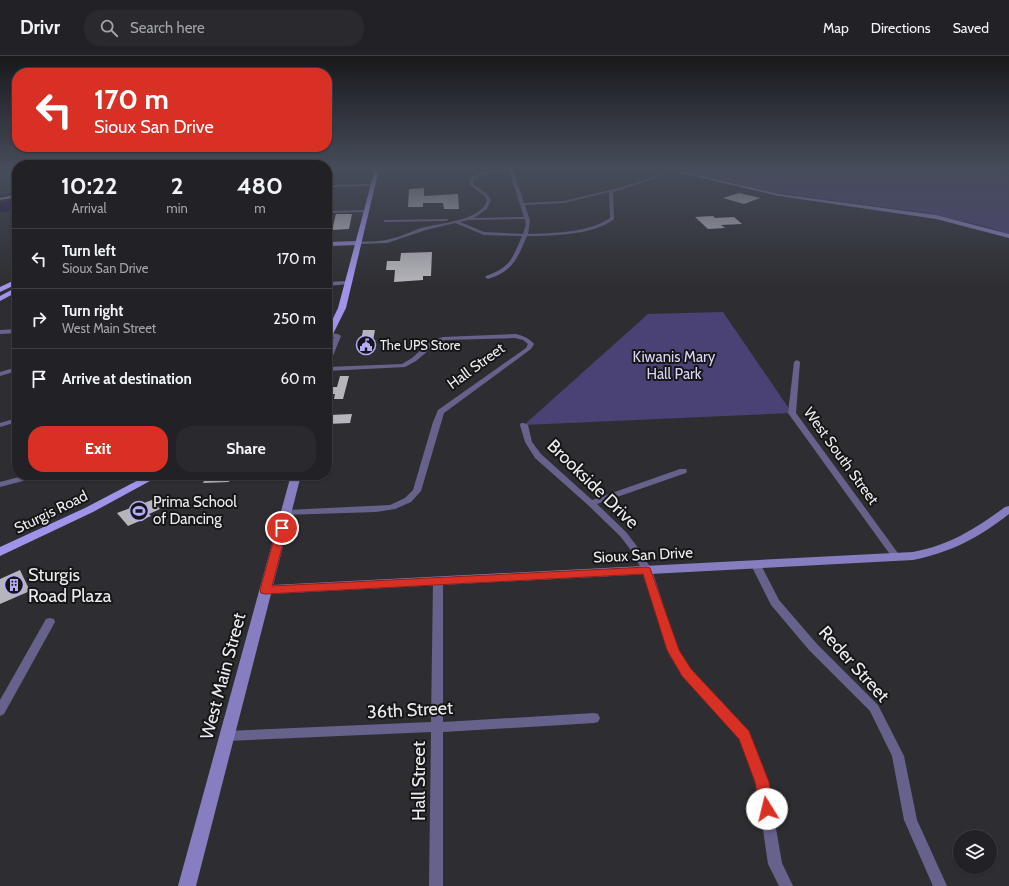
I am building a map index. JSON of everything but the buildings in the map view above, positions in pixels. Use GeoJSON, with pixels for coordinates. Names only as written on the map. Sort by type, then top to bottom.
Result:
{"type":"FeatureCollection","features":[{"type":"Feature","properties":{"kind":"main road"},"geometry":{"type":"LineString","coordinates":[[332,329],[342,308],[367,208]]}},
{"type":"Feature","properties":{"kind":"main road"},"geometry":{"type":"LineString","coordinates":[[0,290],[12,284]]}},
{"type":"Feature","properties":{"kind":"main road"},"geometry":{"type":"LineString","coordinates":[[0,299],[12,292]]}},
{"type":"Feature","properties":{"kind":"main road","name":"Sturgis Road"},"geometry":{"type":"LineString","coordinates":[[0,552],[89,510],[146,480]]}},
{"type":"Feature","properties":{"kind":"street"},"geometry":{"type":"LineString","coordinates":[[332,244],[398,241],[464,219],[481,212],[486,208]]}},
{"type":"Feature","properties":{"kind":"street"},"geometry":{"type":"LineString","coordinates":[[488,277],[500,272],[513,263],[528,225],[523,208]]}},
{"type":"Feature","properties":{"kind":"street"},"geometry":{"type":"LineString","coordinates":[[456,222],[484,234],[525,235],[581,230],[605,224],[612,217],[612,208]]}},
{"type":"Feature","properties":{"kind":"street"},"geometry":{"type":"LineString","coordinates":[[875,208],[928,215],[960,222],[1009,236]]}},
{"type":"Feature","properties":{"kind":"street"},"geometry":{"type":"LineString","coordinates":[[332,212],[366,211]]}},
{"type":"Feature","properties":{"kind":"street"},"geometry":{"type":"LineString","coordinates":[[385,221],[527,218]]}},
{"type":"Feature","properties":{"kind":"street"},"geometry":{"type":"LineString","coordinates":[[332,284],[347,284]]}},
{"type":"Feature","properties":{"kind":"street"},"geometry":{"type":"LineString","coordinates":[[0,332],[12,331]]}},
{"type":"Feature","properties":{"kind":"street"},"geometry":{"type":"LineString","coordinates":[[332,336],[338,336],[332,347]]}},
{"type":"Feature","properties":{"kind":"street","name":"Hall Street"},"geometry":{"type":"LineString","coordinates":[[286,513],[392,507],[408,500],[417,491],[441,412],[528,349],[530,344],[525,338],[516,336],[445,338],[436,341],[409,363],[403,366],[332,369]]}},
{"type":"Feature","properties":{"kind":"street","name":"West South Street"},"geometry":{"type":"LineString","coordinates":[[797,362],[792,413],[897,558]]}},
{"type":"Feature","properties":{"kind":"street"},"geometry":{"type":"LineString","coordinates":[[0,374],[12,370]]}},
{"type":"Feature","properties":{"kind":"street"},"geometry":{"type":"LineString","coordinates":[[0,424],[12,421]]}},
{"type":"Feature","properties":{"kind":"street","name":"Brookside Drive"},"geometry":{"type":"LineString","coordinates":[[524,425],[525,435],[531,448],[538,456],[591,503],[623,534],[633,547],[647,570],[676,656],[686,673],[744,736],[762,782],[775,864],[786,886]]}},
{"type":"Feature","properties":{"kind":"street"},"geometry":{"type":"LineString","coordinates":[[591,503],[683,471]]}},
{"type":"Feature","properties":{"kind":"street"},"geometry":{"type":"LineString","coordinates":[[0,485],[18,480]]}},
{"type":"Feature","properties":{"kind":"street","name":"West Main Street"},"geometry":{"type":"LineString","coordinates":[[187,886],[295,480]]}},
{"type":"Feature","properties":{"kind":"street","name":"Sioux San Drive"},"geometry":{"type":"LineString","coordinates":[[265,590],[897,558],[928,554],[953,546],[972,536],[1009,508]]}},
{"type":"Feature","properties":{"kind":"street","name":"Reder Street"},"geometry":{"type":"LineString","coordinates":[[756,565],[775,602],[813,647],[874,708],[898,756],[911,820],[940,886]]}},
{"type":"Feature","properties":{"kind":"street","name":"Hall Street"},"geometry":{"type":"LineString","coordinates":[[436,886],[438,581]]}},
{"type":"Feature","properties":{"kind":"street"},"geometry":{"type":"LineString","coordinates":[[0,712],[50,622]]}},
{"type":"Feature","properties":{"kind":"street","name":"36th Street"},"geometry":{"type":"LineString","coordinates":[[227,736],[437,727],[594,718]]}},
{"type":"Feature","properties":{"kind":"green space"},"geometry":{"type":"Polygon","coordinates":[[[888,208],[1009,208],[1009,234],[983,226],[927,213],[888,208]]]}},
{"type":"Feature","properties":{"kind":"green space","name":"Kiwanis Mary Hall Park"},"geometry":{"type":"Polygon","coordinates":[[[723,312],[792,413],[524,425],[648,314],[723,312]]]}},
{"type":"Feature","properties":{"kind":"shaded area"},"geometry":{"type":"Polygon","coordinates":[[[0,208],[12,208],[12,211],[0,212],[0,208]]]}},
{"type":"Feature","properties":{"kind":"place","name":"The UPS Store"},"geometry":{"type":"Point","coordinates":[366,345]}},
{"type":"Feature","properties":{"kind":"place","name":"Prima School of Dancing"},"geometry":{"type":"Point","coordinates":[139,511]}},
{"type":"Feature","properties":{"kind":"place","name":"Sturgis Road Plaza"},"geometry":{"type":"Point","coordinates":[14,585]}},
{"type":"Feature","properties":{"kind":"route"},"geometry":{"type":"LineString","coordinates":[[282,528],[265,590],[647,570],[673,650],[686,673],[744,736],[762,782],[767,809]]}}]}
